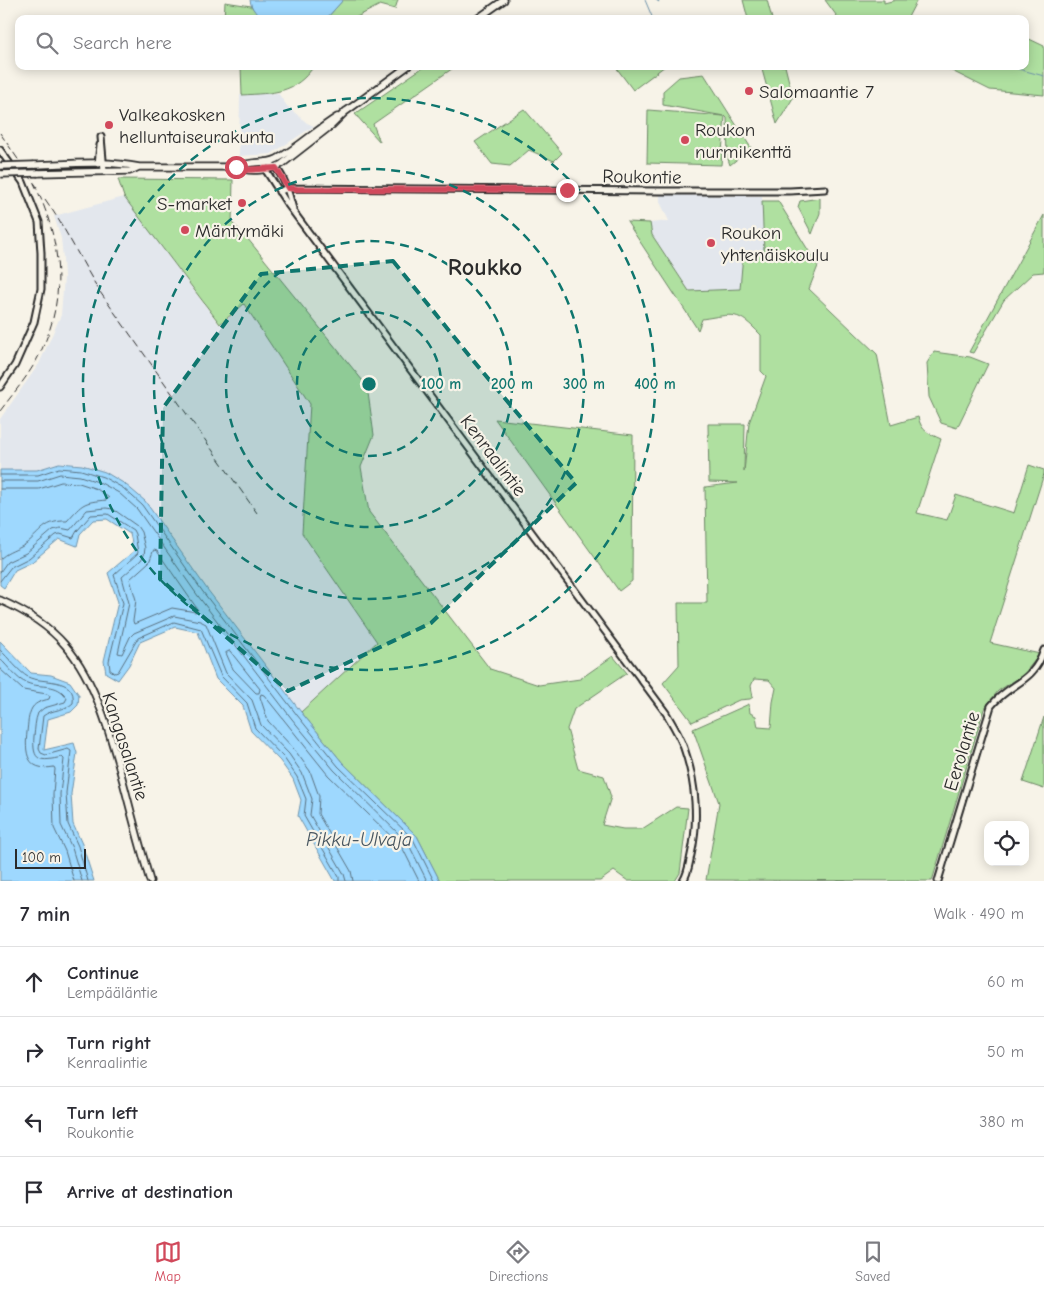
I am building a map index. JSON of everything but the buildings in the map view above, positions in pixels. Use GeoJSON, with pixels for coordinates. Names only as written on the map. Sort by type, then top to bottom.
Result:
{"type":"FeatureCollection","features":[{"type":"Feature","properties":{"kind":"main road"},"geometry":{"type":"LineString","coordinates":[[483,15],[504,0]]}},
{"type":"Feature","properties":{"kind":"main road"},"geometry":{"type":"LineString","coordinates":[[0,166],[102,167],[130,171],[138,168],[239,167],[244,170],[265,166],[278,159],[402,70]]}},
{"type":"Feature","properties":{"kind":"main road"},"geometry":{"type":"LineString","coordinates":[[265,166],[276,168],[346,111]]}},
{"type":"Feature","properties":{"kind":"main road"},"geometry":{"type":"LineString","coordinates":[[1,174],[38,173],[102,167]]}},
{"type":"Feature","properties":{"kind":"main road","name":"Kangasalantie"},"geometry":{"type":"LineString","coordinates":[[0,600],[27,613],[48,629],[66,646],[79,664],[95,697],[112,740],[150,881]]}},
{"type":"Feature","properties":{"kind":"street"},"geometry":{"type":"LineString","coordinates":[[0,150],[23,182],[39,222],[41,253],[41,289],[34,322],[15,365],[0,387]]}},
{"type":"Feature","properties":{"kind":"street","name":"Kenraalintie"},"geometry":{"type":"LineString","coordinates":[[265,166],[279,192],[653,694],[671,722],[684,748],[696,804],[695,830],[685,879]]}},
{"type":"Feature","properties":{"kind":"street","name":"Kenraalintie"},"geometry":{"type":"LineString","coordinates":[[276,168],[288,188],[293,210]]}},
{"type":"Feature","properties":{"kind":"street","name":"Roukontie"},"geometry":{"type":"LineString","coordinates":[[279,192],[288,188],[660,191],[790,191],[825,189]]}},
{"type":"Feature","properties":{"kind":"street","name":"Eerolantie"},"geometry":{"type":"LineString","coordinates":[[938,881],[991,706],[999,696],[1030,676],[1040,662],[1044,650]]}},
{"type":"Feature","properties":{"kind":"highlighted area"},"geometry":{"type":"Polygon","coordinates":[[[393,261],[471,358],[576,483],[431,623],[288,691],[160,579],[163,408],[261,274],[393,261]]]}},
{"type":"Feature","properties":{"kind":"shaded area"},"geometry":{"type":"Polygon","coordinates":[[[278,93],[287,106],[307,123],[314,126],[271,154],[239,156],[240,95],[278,93]]]}},
{"type":"Feature","properties":{"kind":"shaded area","name":"Roukon yhtenäiskoulu"},"geometry":{"type":"Polygon","coordinates":[[[660,195],[762,196],[764,252],[746,289],[689,291],[652,235],[650,223],[669,221],[660,202],[660,195]]]}},
{"type":"Feature","properties":{"kind":"shaded area"},"geometry":{"type":"Polygon","coordinates":[[[124,197],[219,324],[244,304],[310,404],[302,533],[379,644],[301,712],[207,589],[145,501],[105,472],[82,465],[59,463],[37,470],[0,470],[0,419],[39,364],[61,315],[64,277],[63,258],[61,238],[54,216],[124,197]]]}},
{"type":"Feature","properties":{"kind":"green space"},"geometry":{"type":"Polygon","coordinates":[[[343,0],[398,0],[395,9],[380,5],[361,15],[330,15],[343,0]]]}},
{"type":"Feature","properties":{"kind":"green space"},"geometry":{"type":"Polygon","coordinates":[[[743,0],[767,0],[771,15],[747,15],[743,0]]]}},
{"type":"Feature","properties":{"kind":"green space"},"geometry":{"type":"Polygon","coordinates":[[[825,0],[884,0],[884,3],[896,0],[917,0],[909,15],[836,15],[825,0]]]}},
{"type":"Feature","properties":{"kind":"green space"},"geometry":{"type":"Polygon","coordinates":[[[225,2],[251,6],[258,15],[224,15],[225,2]]]}},
{"type":"Feature","properties":{"kind":"green space"},"geometry":{"type":"Polygon","coordinates":[[[1029,39],[1044,46],[1044,95],[990,90],[950,70],[1029,70],[1029,39]]]}},
{"type":"Feature","properties":{"kind":"green space"},"geometry":{"type":"Polygon","coordinates":[[[241,70],[311,70],[291,87],[264,94],[242,95],[241,70]]]}},
{"type":"Feature","properties":{"kind":"green space"},"geometry":{"type":"Polygon","coordinates":[[[419,70],[450,70],[373,124],[380,142],[355,114],[419,70]]]}},
{"type":"Feature","properties":{"kind":"green space"},"geometry":{"type":"Polygon","coordinates":[[[618,70],[660,70],[633,90],[618,70]]]}},
{"type":"Feature","properties":{"kind":"green space"},"geometry":{"type":"Polygon","coordinates":[[[762,70],[786,70],[793,98],[777,124],[762,70]]]}},
{"type":"Feature","properties":{"kind":"green space","name":"Roukon nurmikenttä"},"geometry":{"type":"Polygon","coordinates":[[[704,74],[751,148],[730,165],[728,159],[727,118],[725,116],[721,165],[647,163],[648,110],[724,116],[663,105],[663,91],[679,77],[704,74]]]}},
{"type":"Feature","properties":{"kind":"green space"},"geometry":{"type":"Polygon","coordinates":[[[524,109],[562,153],[554,161],[529,150],[510,166],[492,164],[475,142],[524,109]]]}},
{"type":"Feature","properties":{"kind":"green space"},"geometry":{"type":"Polygon","coordinates":[[[118,179],[233,180],[232,223],[243,233],[367,386],[374,435],[361,467],[369,512],[490,669],[539,685],[580,679],[613,656],[627,673],[574,709],[567,729],[578,769],[604,776],[611,797],[602,825],[623,829],[642,829],[676,807],[688,808],[680,873],[675,881],[628,881],[614,871],[600,881],[440,881],[417,836],[342,762],[301,712],[377,642],[302,533],[310,404],[244,304],[220,324],[124,197],[118,179]]]}},
{"type":"Feature","properties":{"kind":"green space"},"geometry":{"type":"Polygon","coordinates":[[[820,198],[820,213],[812,234],[798,207],[800,201],[820,198]]]}},
{"type":"Feature","properties":{"kind":"green space"},"geometry":{"type":"Polygon","coordinates":[[[762,201],[778,201],[818,266],[809,289],[877,354],[891,425],[918,417],[924,429],[941,439],[917,513],[947,520],[956,495],[1014,513],[1029,465],[1044,470],[990,643],[1040,654],[1023,675],[998,691],[984,709],[932,881],[706,880],[719,803],[693,729],[749,704],[750,713],[756,716],[758,727],[771,728],[776,688],[769,680],[754,679],[751,686],[753,697],[739,700],[692,722],[663,683],[679,665],[678,603],[707,603],[705,487],[738,483],[709,482],[708,424],[745,424],[744,472],[749,423],[766,376],[761,371],[761,335],[746,321],[729,315],[702,319],[698,330],[627,222],[650,223],[652,235],[689,291],[740,289],[743,254],[764,252],[762,201]]]}},
{"type":"Feature","properties":{"kind":"green space"},"geometry":{"type":"Polygon","coordinates":[[[1044,215],[1044,272],[1033,273],[1004,300],[973,353],[969,352],[1044,215]]]}},
{"type":"Feature","properties":{"kind":"green space"},"geometry":{"type":"Polygon","coordinates":[[[934,352],[970,357],[988,364],[957,428],[941,423],[929,397],[927,363],[934,352]]]}},
{"type":"Feature","properties":{"kind":"green space"},"geometry":{"type":"Polygon","coordinates":[[[495,419],[633,435],[632,581],[619,591],[495,419]]]}},
{"type":"Feature","properties":{"kind":"green space"},"geometry":{"type":"Polygon","coordinates":[[[1044,717],[1044,789],[1023,782],[1044,717]]]}},
{"type":"Feature","properties":{"kind":"water"},"geometry":{"type":"Polygon","coordinates":[[[250,0],[343,0],[330,15],[258,15],[250,0]]]}},
{"type":"Feature","properties":{"kind":"water","name":"Pikku-Ulvaja"},"geometry":{"type":"Polygon","coordinates":[[[59,463],[82,465],[105,472],[125,484],[145,501],[207,589],[301,712],[342,762],[417,836],[440,881],[335,881],[298,816],[301,800],[293,779],[280,761],[251,731],[243,706],[216,679],[198,632],[175,627],[140,642],[129,665],[118,680],[106,673],[104,661],[118,602],[108,573],[134,551],[130,534],[107,519],[93,520],[80,534],[77,546],[59,539],[32,562],[15,570],[4,588],[0,585],[0,470],[37,470],[59,463]]]}},
{"type":"Feature","properties":{"kind":"water"},"geometry":{"type":"Polygon","coordinates":[[[0,641],[31,673],[51,675],[70,682],[79,695],[78,705],[71,712],[48,719],[44,750],[74,743],[77,753],[71,794],[73,824],[82,844],[94,881],[0,881],[0,641]]]}},
{"type":"Feature","properties":{"kind":"waterway"},"geometry":{"type":"LineString","coordinates":[[645,0],[651,15]]}},
{"type":"Feature","properties":{"kind":"waterway"},"geometry":{"type":"LineString","coordinates":[[656,0],[659,2],[658,0]]}},
{"type":"Feature","properties":{"kind":"waterway"},"geometry":{"type":"LineString","coordinates":[[1022,70],[1044,76]]}},
{"type":"Feature","properties":{"kind":"railway"},"geometry":{"type":"LineString","coordinates":[[0,133],[37,187]]}},
{"type":"Feature","properties":{"kind":"railway"},"geometry":{"type":"LineString","coordinates":[[0,411],[36,361],[47,338],[54,316],[58,271],[55,248],[43,203],[33,181]]}},
{"type":"Feature","properties":{"kind":"railway"},"geometry":{"type":"LineString","coordinates":[[45,199],[100,292],[257,513]]}},
{"type":"Feature","properties":{"kind":"place","name":"Salomaantie 7"},"geometry":{"type":"Point","coordinates":[749,91]}},
{"type":"Feature","properties":{"kind":"place","name":"Valkeakosken helluntaiseurakunta"},"geometry":{"type":"Point","coordinates":[109,125]}},
{"type":"Feature","properties":{"kind":"place","name":"Roukon nurmikenttä"},"geometry":{"type":"Point","coordinates":[685,140]}},
{"type":"Feature","properties":{"kind":"place","name":"S-market"},"geometry":{"type":"Point","coordinates":[242,203]}},
{"type":"Feature","properties":{"kind":"place","name":"Mäntymäki"},"geometry":{"type":"Point","coordinates":[185,230]}},
{"type":"Feature","properties":{"kind":"place","name":"Roukon yhtenäiskoulu"},"geometry":{"type":"Point","coordinates":[711,243]}},
{"type":"Feature","properties":{"kind":"district","name":"Roukko"},"geometry":{"type":"Point","coordinates":[485,267]}},
{"type":"Feature","properties":{"kind":"route"},"geometry":{"type":"LineString","coordinates":[[236,167],[244,170],[276,168],[288,188],[297,189],[567,190]]}}]}
